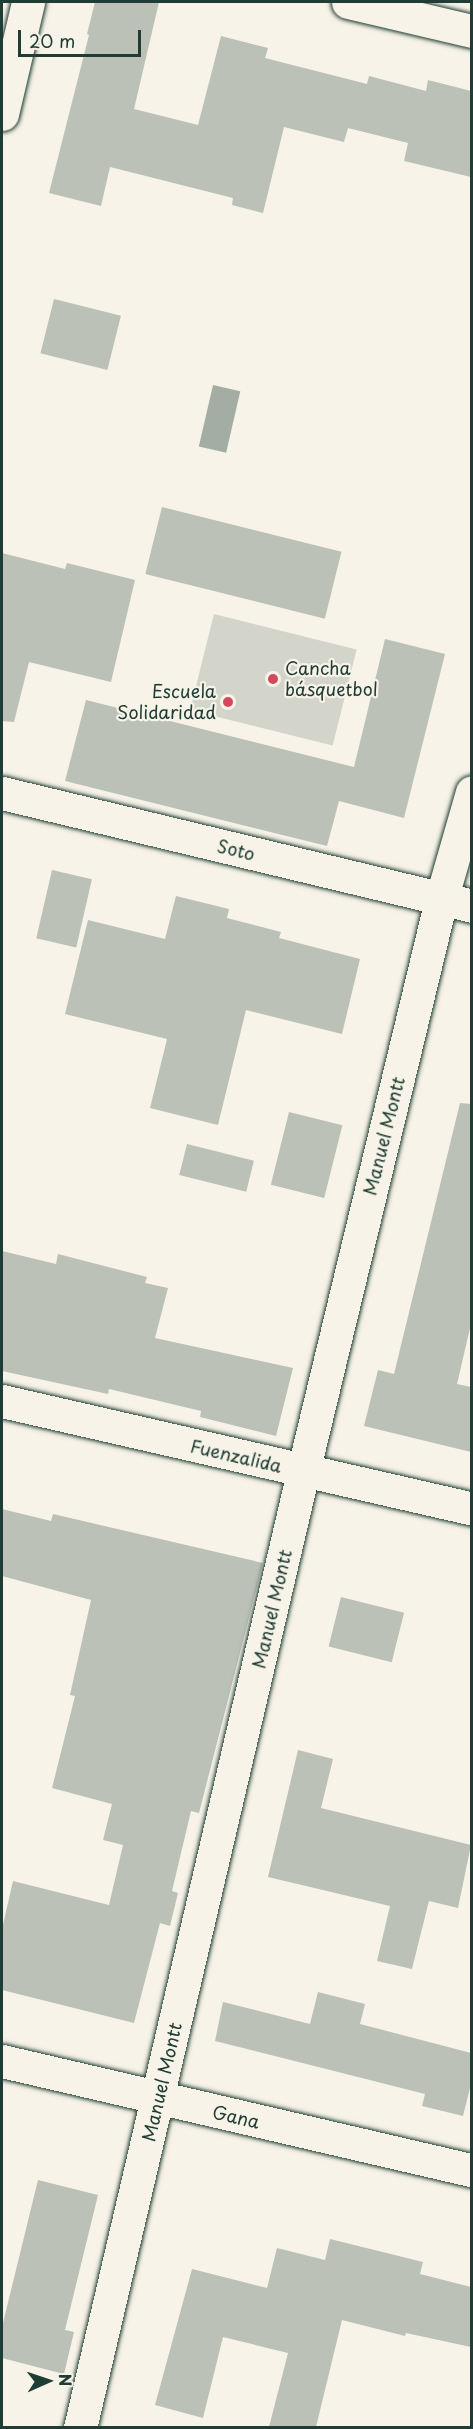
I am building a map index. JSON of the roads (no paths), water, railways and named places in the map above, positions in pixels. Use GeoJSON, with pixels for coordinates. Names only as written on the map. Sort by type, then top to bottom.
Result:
{"type":"FeatureCollection","features":[{"type":"Feature","properties":{"kind":"street"},"geometry":{"type":"LineString","coordinates":[[2,114],[28,2]]}},
{"type":"Feature","properties":{"kind":"street"},"geometry":{"type":"LineString","coordinates":[[348,2],[471,31]]}},
{"type":"Feature","properties":{"kind":"street","name":"Manuel Montt"},"geometry":{"type":"LineString","coordinates":[[80,2427],[303,1472],[456,903],[471,792]]}},
{"type":"Feature","properties":{"kind":"street","name":"Soto"},"geometry":{"type":"LineString","coordinates":[[2,794],[456,903]]}},
{"type":"Feature","properties":{"kind":"street","name":"Fuenzalida"},"geometry":{"type":"LineString","coordinates":[[2,1401],[471,1509]]}},
{"type":"Feature","properties":{"kind":"street","name":"Gana"},"geometry":{"type":"LineString","coordinates":[[2,2061],[158,2100],[471,2170]]}},
{"type":"Feature","properties":{"kind":"place","name":"Cancha básquetbol"},"geometry":{"type":"Point","coordinates":[273,679]}},
{"type":"Feature","properties":{"kind":"place","name":"Escuela Solidaridad"},"geometry":{"type":"Point","coordinates":[228,702]}}]}
